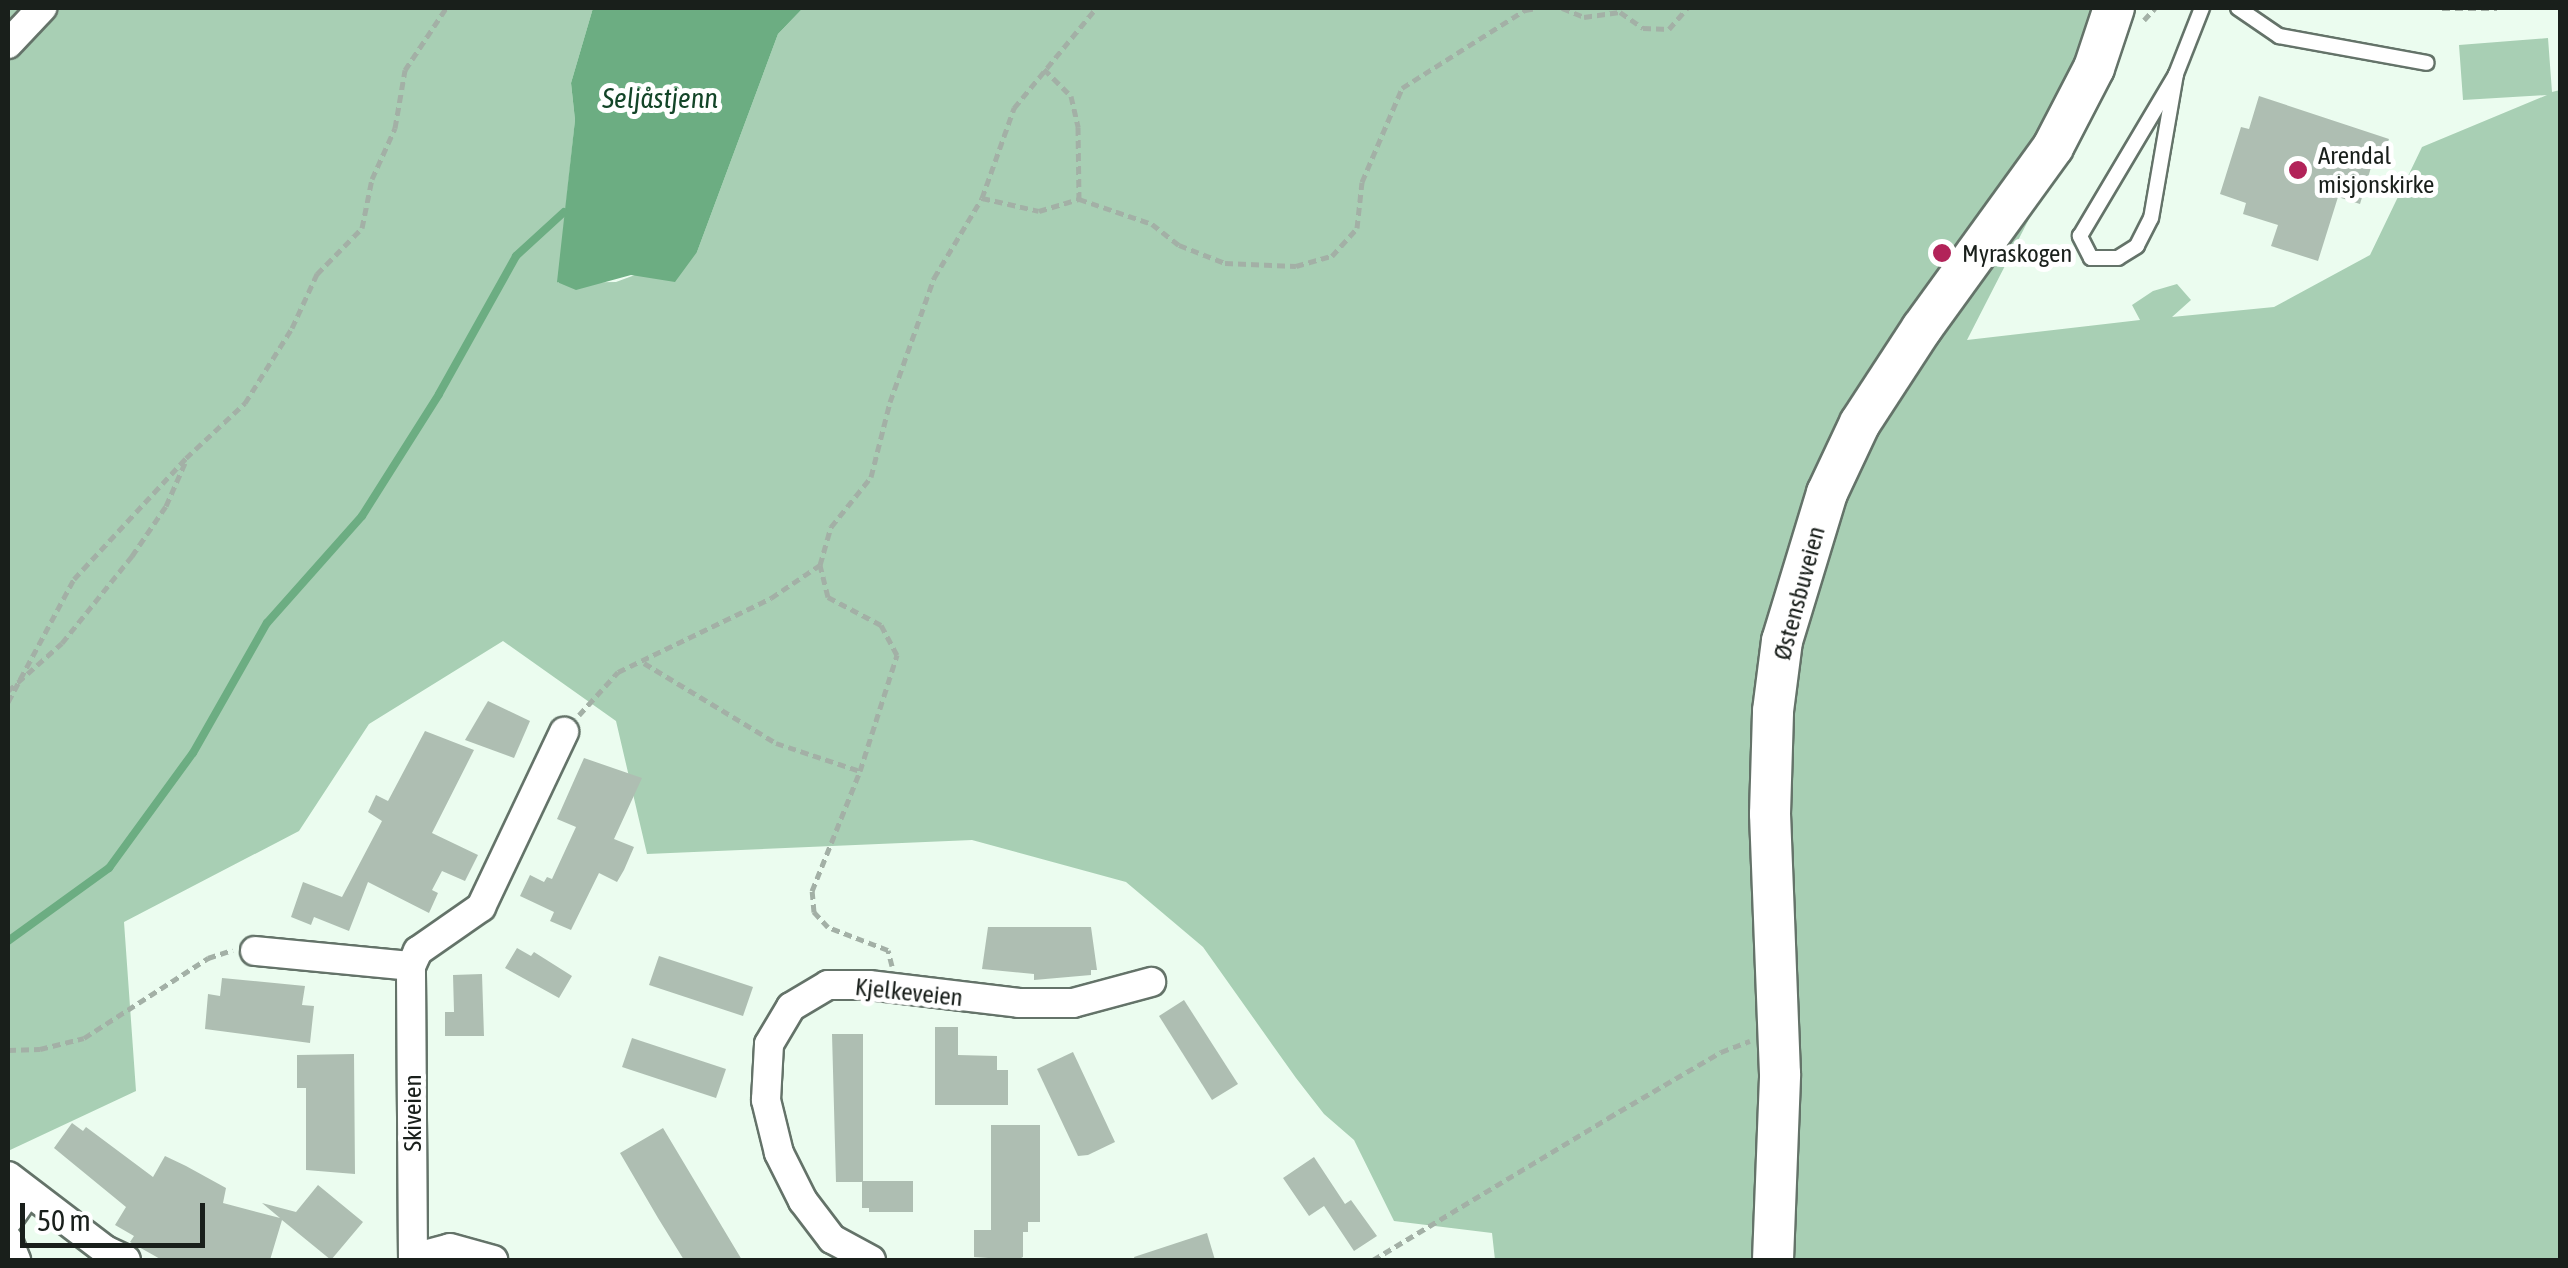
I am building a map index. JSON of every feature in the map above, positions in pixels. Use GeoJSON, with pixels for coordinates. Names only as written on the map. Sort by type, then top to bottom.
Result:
{"type":"FeatureCollection","features":[{"type":"Feature","properties":{"kind":"main road","name":"Østensbuveien"},"geometry":{"type":"LineString","coordinates":[[1773,1260],[1780,1155],[1770,814],[1773,711],[1782,640],[1822,508],[1860,423],[1922,328],[2053,147],[2126,17]]}},
{"type":"Feature","properties":{"kind":"street"},"geometry":{"type":"LineString","coordinates":[[8,44],[42,8]]}},
{"type":"Feature","properties":{"kind":"street"},"geometry":{"type":"LineString","coordinates":[[255,951],[340,963],[411,966],[418,951],[481,907],[564,732]]}},
{"type":"Feature","properties":{"kind":"street","name":"Skiveien"},"geometry":{"type":"LineString","coordinates":[[411,966],[413,1259]]}},
{"type":"Feature","properties":{"kind":"street","name":"Kjelkeveien"},"geometry":{"type":"LineString","coordinates":[[871,1260],[832,1238],[804,1201],[778,1153],[766,1100],[769,1044],[791,1008],[828,985],[892,988],[1018,1003],[1072,1003],[1150,982]]}},
{"type":"Feature","properties":{"kind":"street"},"geometry":{"type":"LineString","coordinates":[[8,1220],[17,1184],[104,1250],[126,1260]]}},
{"type":"Feature","properties":{"kind":"street"},"geometry":{"type":"LineString","coordinates":[[8,1240],[16,1260]]}},
{"type":"Feature","properties":{"kind":"street"},"geometry":{"type":"LineString","coordinates":[[413,1259],[450,1248],[493,1260]]}},
{"type":"Feature","properties":{"kind":"lane"},"geometry":{"type":"LineString","coordinates":[[2176,74],[2150,218],[2137,246],[2118,258],[2091,258],[2080,236],[2176,74],[2202,8]]}},
{"type":"Feature","properties":{"kind":"lane"},"geometry":{"type":"LineString","coordinates":[[2238,8],[2279,36],[2428,63]]}},
{"type":"Feature","properties":{"kind":"path"},"geometry":{"type":"LineString","coordinates":[[8,702],[74,579],[186,458],[245,403],[292,328],[317,274],[362,228],[372,180],[394,128],[405,70],[446,8]]}},
{"type":"Feature","properties":{"kind":"path"},"geometry":{"type":"LineString","coordinates":[[892,988],[888,950],[828,927],[814,912],[812,891],[860,771],[897,655],[881,625],[828,596],[820,565],[831,527],[871,477],[890,402],[934,278],[982,198],[1014,108],[1096,8]]}},
{"type":"Feature","properties":{"kind":"path"},"geometry":{"type":"LineString","coordinates":[[982,198],[1040,211],[1079,199],[1152,224],[1179,245],[1225,262],[1296,266],[1332,256],[1357,228],[1362,182],[1402,88],[1525,10],[1536,8]]}},
{"type":"Feature","properties":{"kind":"path"},"geometry":{"type":"LineString","coordinates":[[1562,8],[1584,18],[1620,12],[1643,28],[1670,28],[1686,8]]}},
{"type":"Feature","properties":{"kind":"path"},"geometry":{"type":"LineString","coordinates":[[2126,17],[2154,8]]}},
{"type":"Feature","properties":{"kind":"path"},"geometry":{"type":"LineString","coordinates":[[2442,8],[2497,8]]}},
{"type":"Feature","properties":{"kind":"path"},"geometry":{"type":"LineString","coordinates":[[1044,69],[1071,96],[1078,127],[1079,199]]}},
{"type":"Feature","properties":{"kind":"path"},"geometry":{"type":"LineString","coordinates":[[8,691],[62,642],[132,556],[166,506],[186,458]]}},
{"type":"Feature","properties":{"kind":"path"},"geometry":{"type":"LineString","coordinates":[[564,732],[618,672],[644,663],[771,598],[820,565]]}},
{"type":"Feature","properties":{"kind":"path"},"geometry":{"type":"LineString","coordinates":[[644,663],[776,742],[860,771]]}},
{"type":"Feature","properties":{"kind":"path"},"geometry":{"type":"LineString","coordinates":[[8,1050],[52,1047],[84,1038],[208,958],[232,950],[255,951]]}},
{"type":"Feature","properties":{"kind":"path"},"geometry":{"type":"LineString","coordinates":[[1373,1260],[1721,1052],[1779,1030]]}},
{"type":"Feature","properties":{"kind":"shaded area"},"geometry":{"type":"Polygon","coordinates":[[[8,8],[593,8],[571,83],[575,120],[558,283],[616,282],[697,252],[778,34],[803,8],[2137,8],[1967,340],[2140,320],[2132,305],[2153,291],[2177,284],[2191,300],[2172,317],[2274,307],[2370,255],[2422,147],[2547,95],[2463,100],[2459,45],[2548,38],[2552,92],[2560,90],[2560,1260],[1495,1260],[1492,1233],[1394,1221],[1354,1140],[1324,1114],[1203,947],[1126,882],[972,840],[647,854],[616,721],[503,641],[369,724],[299,831],[124,922],[136,1091],[8,1151],[8,8]]]}},
{"type":"Feature","properties":{"kind":"water","name":"Seljåstjenn"},"geometry":{"type":"Polygon","coordinates":[[[593,8],[803,8],[778,34],[697,252],[675,282],[631,275],[576,290],[557,282],[575,120],[571,83],[593,8]]]}},
{"type":"Feature","properties":{"kind":"building"},"geometry":{"type":"Polygon","coordinates":[[[2259,96],[2389,139],[2381,163],[2373,161],[2360,204],[2338,197],[2318,261],[2271,246],[2278,225],[2243,214],[2246,203],[2220,194],[2241,127],[2249,129],[2259,96]]]}},
{"type":"Feature","properties":{"kind":"building"},"geometry":{"type":"Polygon","coordinates":[[[488,701],[530,721],[514,758],[465,740],[488,701]]]}},
{"type":"Feature","properties":{"kind":"building"},"geometry":{"type":"Polygon","coordinates":[[[425,731],[474,750],[432,833],[478,855],[465,881],[442,871],[432,890],[438,893],[429,913],[368,882],[349,931],[314,917],[311,925],[291,917],[303,882],[342,897],[382,821],[368,812],[376,795],[388,801],[425,731]]]}},
{"type":"Feature","properties":{"kind":"building"},"geometry":{"type":"Polygon","coordinates":[[[584,758],[642,778],[614,839],[634,847],[624,870],[617,882],[599,873],[571,930],[550,921],[554,912],[520,896],[530,875],[544,882],[547,877],[552,879],[576,827],[557,819],[584,758]]]}},
{"type":"Feature","properties":{"kind":"building"},"geometry":{"type":"Polygon","coordinates":[[[988,927],[1091,927],[1097,970],[1091,970],[1091,975],[1034,980],[1034,974],[982,969],[988,927]]]}},
{"type":"Feature","properties":{"kind":"building"},"geometry":{"type":"Polygon","coordinates":[[[517,948],[531,956],[534,952],[572,976],[559,998],[505,968],[517,948]]]}},
{"type":"Feature","properties":{"kind":"building"},"geometry":{"type":"Polygon","coordinates":[[[659,956],[753,987],[743,1016],[649,985],[659,956]]]}},
{"type":"Feature","properties":{"kind":"building"},"geometry":{"type":"Polygon","coordinates":[[[482,974],[484,1036],[445,1036],[445,1012],[454,1012],[453,975],[482,974]]]}},
{"type":"Feature","properties":{"kind":"building"},"geometry":{"type":"Polygon","coordinates":[[[222,978],[305,986],[302,1005],[314,1006],[310,1043],[205,1029],[208,994],[220,996],[222,978]]]}},
{"type":"Feature","properties":{"kind":"building"},"geometry":{"type":"Polygon","coordinates":[[[1184,1000],[1238,1084],[1212,1100],[1159,1016],[1184,1000]]]}},
{"type":"Feature","properties":{"kind":"building"},"geometry":{"type":"Polygon","coordinates":[[[935,1027],[958,1027],[958,1055],[997,1056],[997,1070],[1008,1070],[1008,1105],[935,1105],[935,1027]]]}},
{"type":"Feature","properties":{"kind":"building"},"geometry":{"type":"Polygon","coordinates":[[[832,1034],[863,1034],[863,1181],[913,1181],[913,1212],[869,1212],[869,1208],[862,1208],[862,1182],[836,1182],[832,1034]]]}},
{"type":"Feature","properties":{"kind":"building"},"geometry":{"type":"Polygon","coordinates":[[[632,1038],[726,1069],[716,1098],[622,1067],[632,1038]]]}},
{"type":"Feature","properties":{"kind":"building"},"geometry":{"type":"Polygon","coordinates":[[[1073,1052],[1115,1142],[1078,1156],[1037,1069],[1073,1052]]]}},
{"type":"Feature","properties":{"kind":"building"},"geometry":{"type":"Polygon","coordinates":[[[354,1054],[355,1174],[306,1170],[306,1088],[297,1088],[297,1055],[354,1054]]]}},
{"type":"Feature","properties":{"kind":"building"},"geometry":{"type":"Polygon","coordinates":[[[72,1123],[83,1131],[86,1127],[153,1177],[165,1156],[186,1166],[226,1188],[223,1203],[280,1218],[262,1203],[296,1212],[318,1185],[363,1222],[331,1260],[282,1220],[270,1260],[162,1260],[130,1242],[134,1236],[115,1225],[126,1207],[54,1148],[72,1123]]]}},
{"type":"Feature","properties":{"kind":"building"},"geometry":{"type":"Polygon","coordinates":[[[991,1125],[1040,1125],[1040,1222],[1028,1222],[1028,1232],[1023,1232],[1023,1257],[1017,1260],[974,1257],[974,1230],[991,1230],[991,1125]]]}},
{"type":"Feature","properties":{"kind":"building"},"geometry":{"type":"Polygon","coordinates":[[[663,1128],[742,1260],[684,1260],[658,1218],[620,1153],[663,1128]]]}},
{"type":"Feature","properties":{"kind":"building"},"geometry":{"type":"Polygon","coordinates":[[[1314,1157],[1345,1204],[1351,1200],[1377,1236],[1354,1251],[1324,1206],[1309,1216],[1283,1178],[1314,1157]]]}},
{"type":"Feature","properties":{"kind":"building"},"geometry":{"type":"Polygon","coordinates":[[[1207,1233],[1215,1260],[1135,1260],[1134,1257],[1207,1233]]]}},
{"type":"Feature","properties":{"kind":"waterway"},"geometry":{"type":"LineString","coordinates":[[8,941],[109,868],[193,753],[267,623],[362,516],[439,394],[516,256],[564,212]]}},
{"type":"Feature","properties":{"kind":"place","name":"Arendal misjonskirke"},"geometry":{"type":"Point","coordinates":[2298,170]}},
{"type":"Feature","properties":{"kind":"place","name":"Myraskogen"},"geometry":{"type":"Point","coordinates":[1942,253]}}]}
